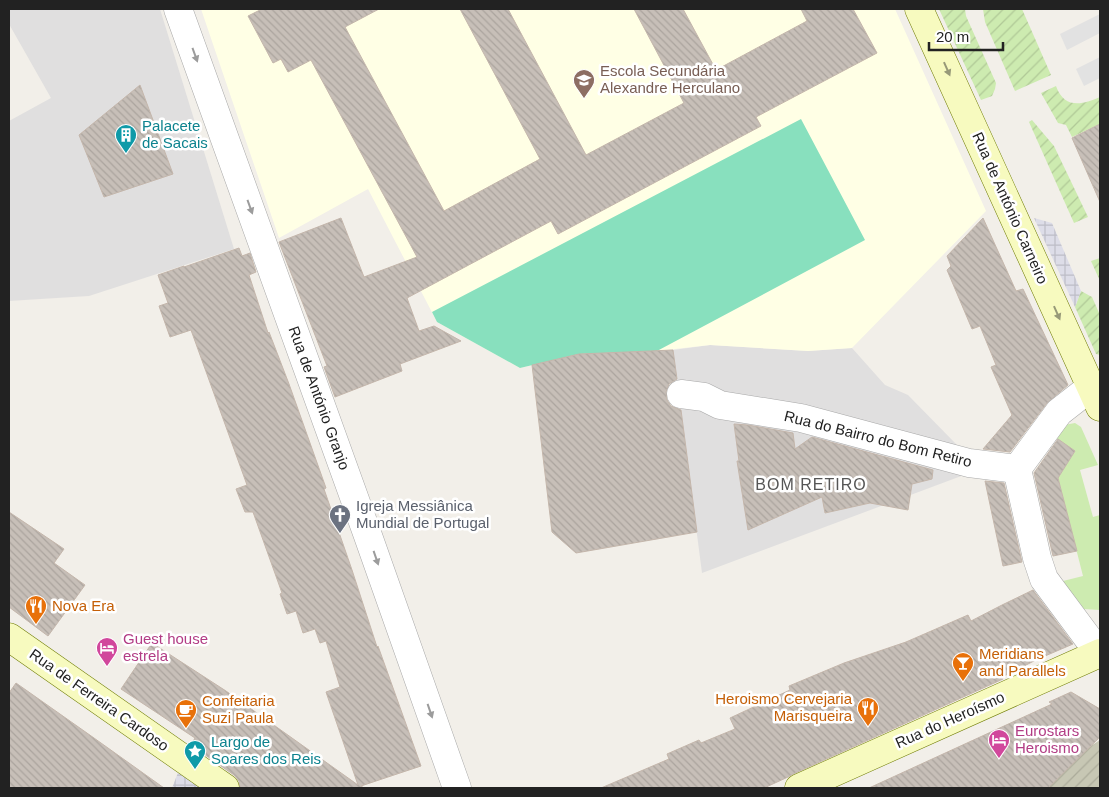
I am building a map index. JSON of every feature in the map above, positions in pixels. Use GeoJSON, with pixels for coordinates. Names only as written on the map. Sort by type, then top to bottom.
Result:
{"type":"FeatureCollection","features":[{"type":"Feature","properties":{"kind":"street","name":"Rua de António Granjo"},"geometry":{"type":"LineString","coordinates":[[178,9],[457,788]]}},
{"type":"Feature","properties":{"kind":"street","name":"Rua de António Carneiro"},"geometry":{"type":"LineString","coordinates":[[919,9],[1095,397]]}},
{"type":"Feature","properties":{"kind":"street","name":"Rua do Bairro do Bom Retiro"},"geometry":{"type":"LineString","coordinates":[[681,394],[704,397],[720,405],[801,418],[969,462],[1017,469]]}},
{"type":"Feature","properties":{"kind":"street"},"geometry":{"type":"LineString","coordinates":[[1095,397],[1059,412],[1017,469],[1037,558],[1044,579],[1100,653]]}},
{"type":"Feature","properties":{"kind":"street","name":"Rua de Ferreira Cardoso"},"geometry":{"type":"LineString","coordinates":[[9,637],[216,786]]}},
{"type":"Feature","properties":{"kind":"street","name":"Rua do Heroísmo"},"geometry":{"type":"LineString","coordinates":[[800,788],[1100,653]]}},
{"type":"Feature","properties":{"kind":"shaded area"},"geometry":{"type":"Polygon","coordinates":[[[9,9],[160,9],[234,249],[89,296],[9,301],[9,121],[51,98],[9,24],[9,9]]]}},
{"type":"Feature","properties":{"kind":"shaded area","name":"Escola Secundária Alexandre Herculano"},"geometry":{"type":"Polygon","coordinates":[[[201,9],[895,9],[986,211],[852,348],[808,351],[710,345],[657,351],[579,354],[520,368],[437,322],[368,189],[279,238],[201,9]]]}},
{"type":"Feature","properties":{"kind":"shaded area"},"geometry":{"type":"Polygon","coordinates":[[[1100,14],[1100,33],[1067,50],[1060,34],[1100,14]]]}},
{"type":"Feature","properties":{"kind":"shaded area"},"geometry":{"type":"Polygon","coordinates":[[[1100,57],[1100,78],[1084,86],[1076,69],[1100,57]]]}},
{"type":"Feature","properties":{"kind":"shaded area"},"geometry":{"type":"Polygon","coordinates":[[[1034,218],[1052,223],[1081,291],[1075,307],[1034,218]]]}},
{"type":"Feature","properties":{"kind":"shaded area"},"geometry":{"type":"Polygon","coordinates":[[[710,345],[808,351],[852,348],[885,385],[908,395],[956,444],[972,472],[702,573],[673,350],[710,345]]]}},
{"type":"Feature","properties":{"kind":"shaded area"},"geometry":{"type":"Polygon","coordinates":[[[1100,740],[1100,788],[1039,788],[1091,746],[1100,740]]]}},
{"type":"Feature","properties":{"kind":"shaded area","name":"Largo de Soares dos Reis"},"geometry":{"type":"Polygon","coordinates":[[[186,752],[236,788],[172,788],[186,752]]]}},
{"type":"Feature","properties":{"kind":"green space"},"geometry":{"type":"Polygon","coordinates":[[[939,9],[965,9],[966,16],[996,83],[992,96],[981,100],[939,9]]]}},
{"type":"Feature","properties":{"kind":"green space"},"geometry":{"type":"Polygon","coordinates":[[[983,9],[1022,9],[1051,75],[1015,91],[985,22],[983,9]]]}},
{"type":"Feature","properties":{"kind":"green space"},"geometry":{"type":"Polygon","coordinates":[[[1056,86],[1059,93],[1069,102],[1087,102],[1100,97],[1100,124],[1072,137],[1066,125],[1058,123],[1041,93],[1056,86]]]}},
{"type":"Feature","properties":{"kind":"green space"},"geometry":{"type":"Polygon","coordinates":[[[801,119],[865,240],[657,351],[579,354],[520,368],[437,322],[432,312],[801,119]]]}},
{"type":"Feature","properties":{"kind":"green space"},"geometry":{"type":"Polygon","coordinates":[[[1032,120],[1054,146],[1088,217],[1074,223],[1029,122],[1032,120]]]}},
{"type":"Feature","properties":{"kind":"green space"},"geometry":{"type":"Polygon","coordinates":[[[1100,258],[1100,281],[1091,261],[1100,258]]]}},
{"type":"Feature","properties":{"kind":"green space"},"geometry":{"type":"Polygon","coordinates":[[[1081,291],[1092,297],[1100,315],[1100,355],[1096,354],[1075,307],[1081,291]]]}},
{"type":"Feature","properties":{"kind":"green space"},"geometry":{"type":"Polygon","coordinates":[[[1075,423],[1081,427],[1098,465],[1080,470],[1093,517],[1100,515],[1100,610],[1083,609],[1059,582],[1083,576],[1058,478],[1075,451],[1056,438],[1064,425],[1075,423]]]}},
{"type":"Feature","properties":{"kind":"building"},"geometry":{"type":"Polygon","coordinates":[[[262,9],[379,9],[345,27],[444,211],[540,159],[460,9],[508,9],[586,155],[684,103],[634,9],[683,9],[716,70],[807,21],[801,9],[853,9],[877,53],[756,117],[761,126],[558,234],[551,221],[407,298],[419,331],[434,326],[461,341],[400,364],[402,371],[335,397],[324,367],[327,366],[279,242],[341,218],[364,277],[417,257],[311,60],[288,72],[281,59],[273,63],[248,16],[262,9]]]}},
{"type":"Feature","properties":{"kind":"building","name":"Palacete de Sacais"},"geometry":{"type":"Polygon","coordinates":[[[140,85],[173,174],[104,197],[79,135],[140,85]]]}},
{"type":"Feature","properties":{"kind":"building"},"geometry":{"type":"Polygon","coordinates":[[[1100,124],[1100,202],[1072,138],[1100,124]]]}},
{"type":"Feature","properties":{"kind":"building"},"geometry":{"type":"Polygon","coordinates":[[[983,218],[1016,291],[1023,289],[1068,385],[1047,403],[1010,452],[983,449],[1012,415],[991,367],[996,365],[980,326],[972,329],[947,270],[951,266],[947,256],[983,218]]]}},
{"type":"Feature","properties":{"kind":"building"},"geometry":{"type":"Polygon","coordinates":[[[239,248],[242,256],[250,253],[256,272],[249,275],[268,333],[289,384],[326,488],[324,489],[377,647],[421,766],[361,786],[364,788],[240,788],[239,781],[234,775],[191,745],[195,738],[121,689],[152,643],[226,691],[358,785],[326,692],[340,687],[326,641],[320,643],[315,629],[303,633],[296,611],[287,614],[280,594],[282,593],[253,512],[245,512],[236,489],[247,485],[191,330],[170,337],[159,306],[168,303],[158,275],[239,248]]]}},
{"type":"Feature","properties":{"kind":"building"},"geometry":{"type":"Polygon","coordinates":[[[673,350],[677,379],[669,384],[666,392],[667,400],[671,406],[681,410],[697,532],[576,553],[552,532],[532,365],[579,354],[673,350]]]}},
{"type":"Feature","properties":{"kind":"building"},"geometry":{"type":"Polygon","coordinates":[[[734,424],[793,433],[795,449],[812,437],[933,470],[932,479],[912,484],[908,510],[870,503],[825,513],[822,497],[748,530],[737,461],[739,461],[734,424]]]}},
{"type":"Feature","properties":{"kind":"building"},"geometry":{"type":"Polygon","coordinates":[[[1058,439],[1075,451],[1058,478],[1077,551],[1053,556],[1034,473],[1058,439]]]}},
{"type":"Feature","properties":{"kind":"building"},"geometry":{"type":"Polygon","coordinates":[[[985,481],[1004,483],[1022,562],[1003,566],[985,481]]]}},
{"type":"Feature","properties":{"kind":"building"},"geometry":{"type":"Polygon","coordinates":[[[9,512],[64,549],[54,563],[85,585],[48,636],[9,607],[9,512]]]}},
{"type":"Feature","properties":{"kind":"building"},"geometry":{"type":"Polygon","coordinates":[[[1033,590],[1073,644],[1002,677],[1003,679],[764,788],[601,788],[669,759],[667,754],[699,740],[701,743],[735,729],[730,718],[790,690],[789,686],[844,663],[906,642],[968,615],[971,621],[1033,590]]]}},
{"type":"Feature","properties":{"kind":"building"},"geometry":{"type":"Polygon","coordinates":[[[16,683],[164,788],[9,788],[9,693],[16,683]]]}},
{"type":"Feature","properties":{"kind":"building"},"geometry":{"type":"Polygon","coordinates":[[[1071,692],[1100,709],[1100,737],[1048,788],[869,788],[1052,704],[1049,702],[1071,692]]]}},
{"type":"Feature","properties":{"kind":"place","name":"Escola Secundária Alexandre Herculano"},"geometry":{"type":"Point","coordinates":[584,99]}},
{"type":"Feature","properties":{"kind":"place","name":"Palacete de Sacais"},"geometry":{"type":"Point","coordinates":[126,154]}},
{"type":"Feature","properties":{"kind":"place","name":"Igreja Messiânica Mundial de Portugal"},"geometry":{"type":"Point","coordinates":[340,534]}},
{"type":"Feature","properties":{"kind":"place","name":"Nova Era"},"geometry":{"type":"Point","coordinates":[36,625]}},
{"type":"Feature","properties":{"kind":"place","name":"Guest house estrela"},"geometry":{"type":"Point","coordinates":[107,667]}},
{"type":"Feature","properties":{"kind":"place","name":"Meridians and Parallels"},"geometry":{"type":"Point","coordinates":[963,682]}},
{"type":"Feature","properties":{"kind":"place","name":"Heroismo Cervejaria Marisqueira"},"geometry":{"type":"Point","coordinates":[868,727]}},
{"type":"Feature","properties":{"kind":"place","name":"Confeitaria Suzi Paula"},"geometry":{"type":"Point","coordinates":[186,729]}},
{"type":"Feature","properties":{"kind":"place","name":"Eurostars Heroismo"},"geometry":{"type":"Point","coordinates":[999,759]}},
{"type":"Feature","properties":{"kind":"place","name":"Largo de Soares dos Reis"},"geometry":{"type":"Point","coordinates":[195,770]}},
{"type":"Feature","properties":{"kind":"district","name":"BOM RETIRO"},"geometry":{"type":"Point","coordinates":[811,484]}}]}
